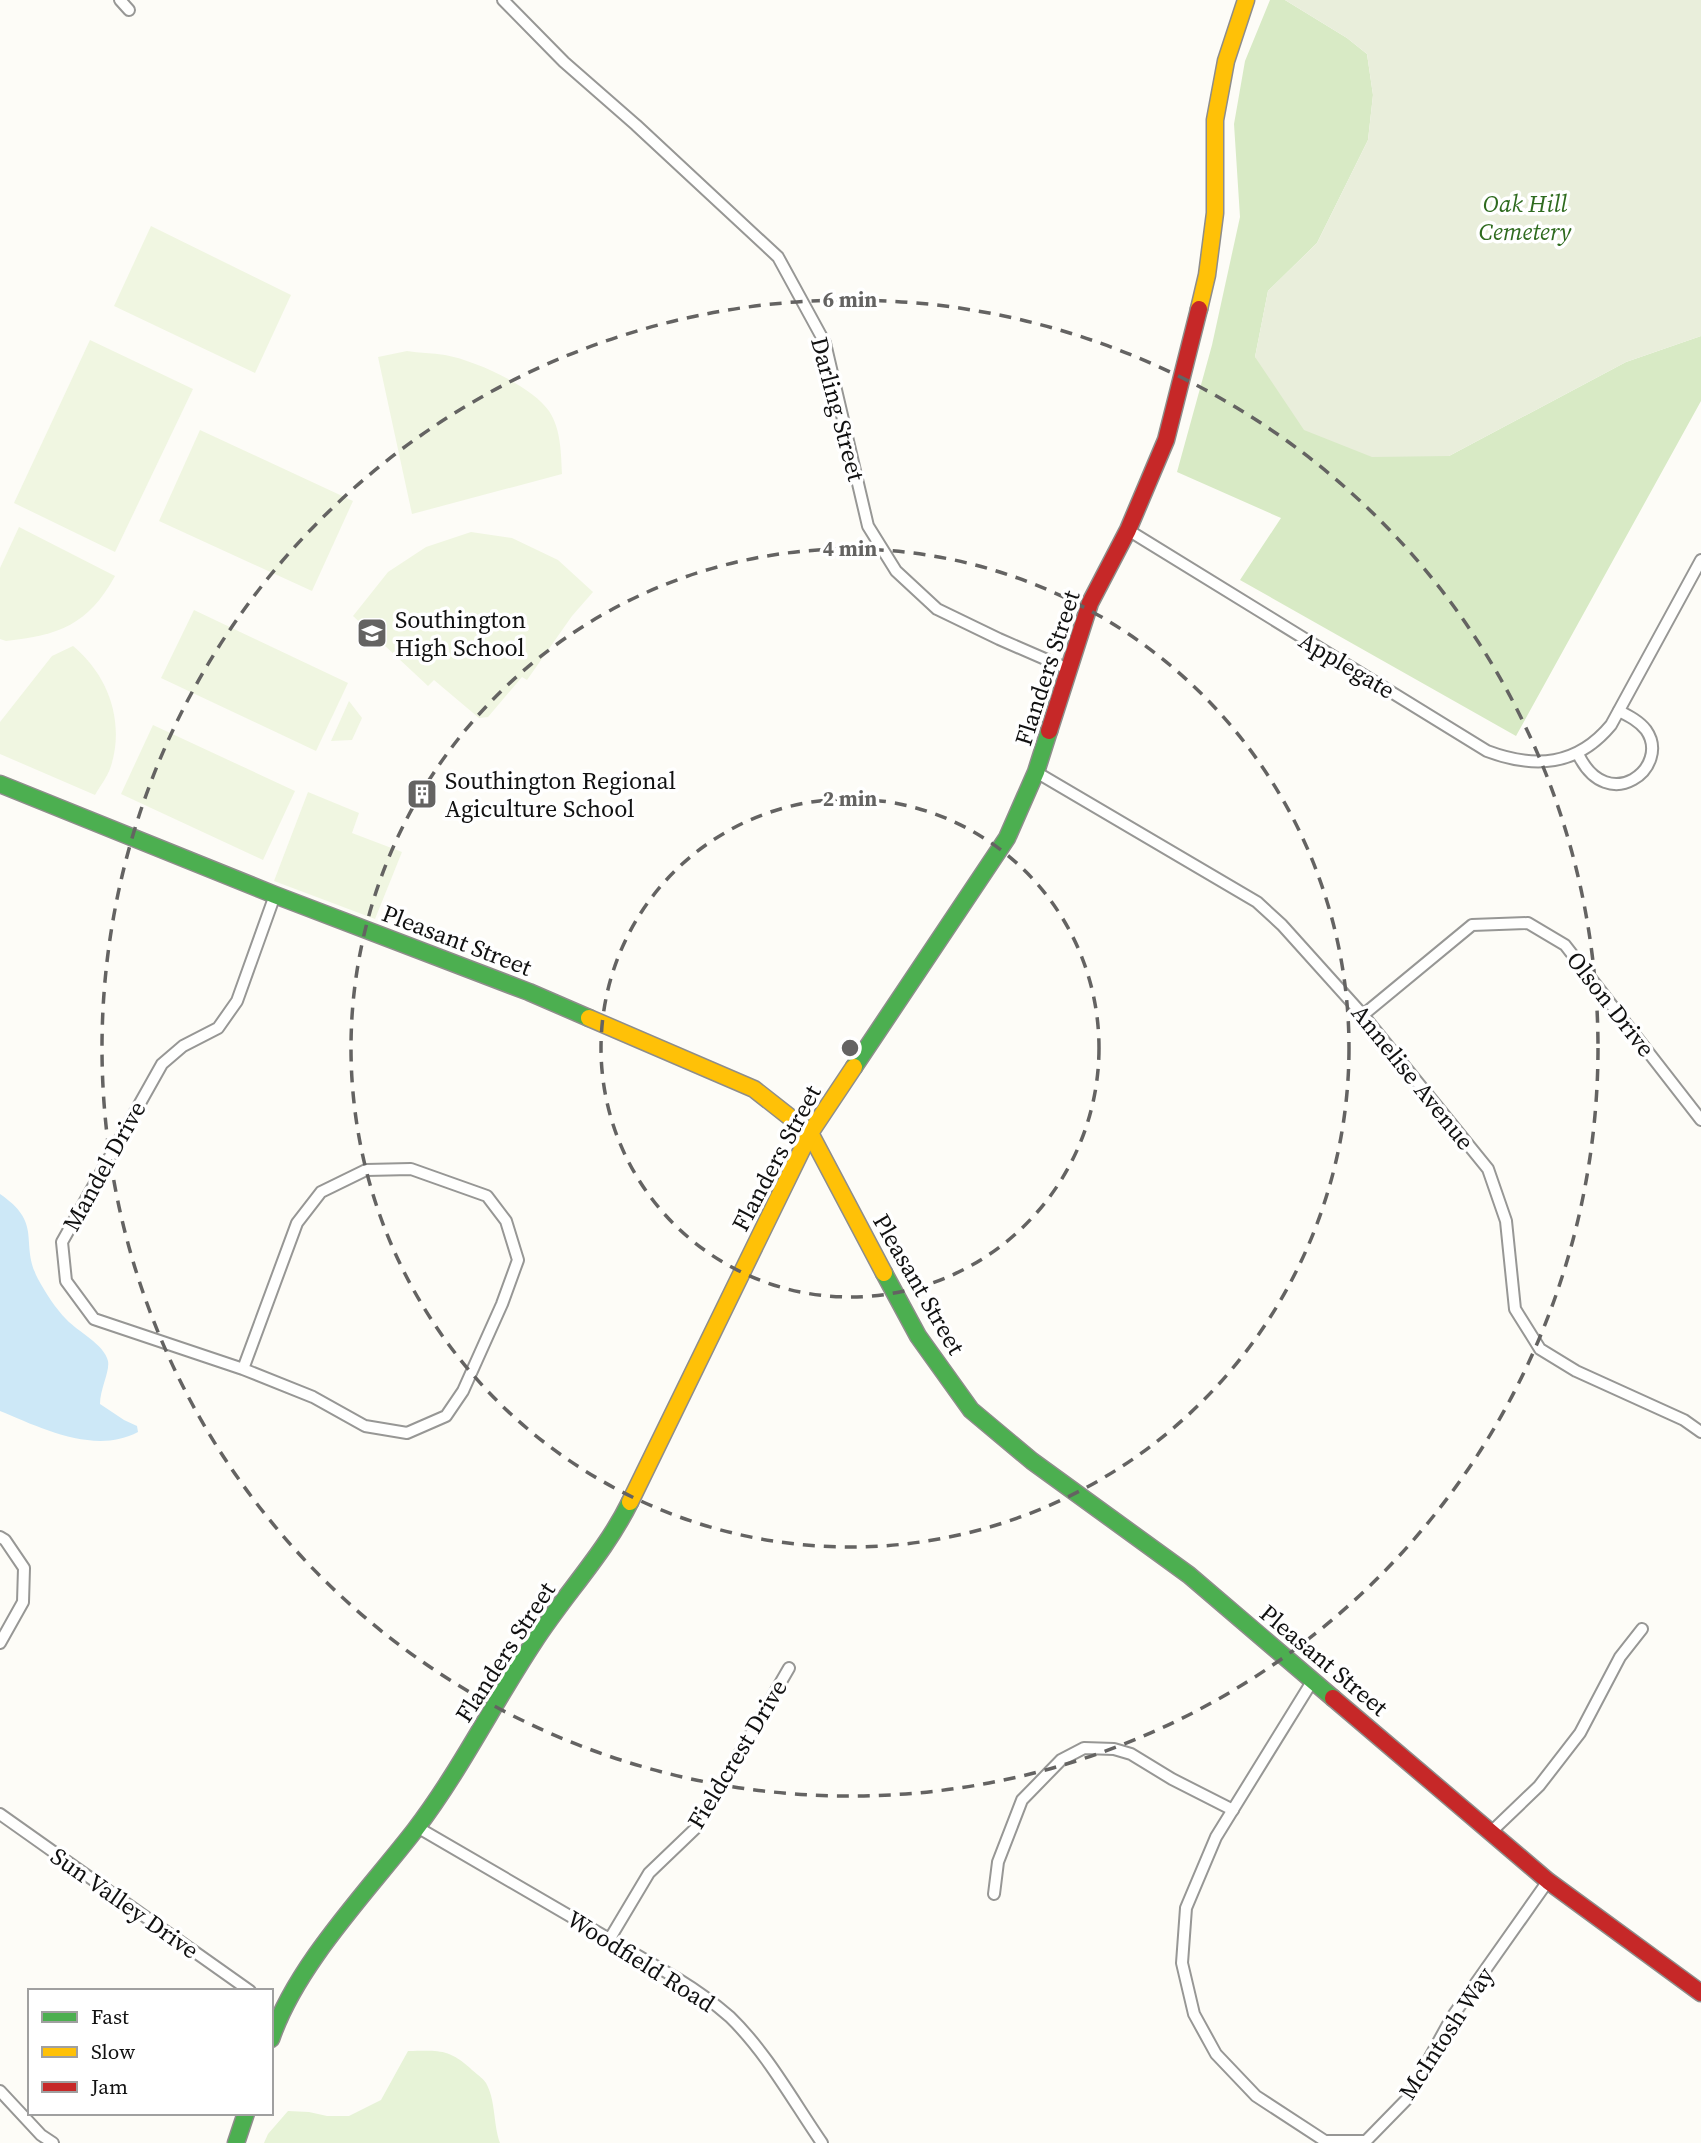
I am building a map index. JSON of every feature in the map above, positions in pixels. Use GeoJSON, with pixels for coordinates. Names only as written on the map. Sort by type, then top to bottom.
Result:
{"type":"FeatureCollection","features":[{"type":"Feature","properties":{"kind":"street"},"geometry":{"type":"LineString","coordinates":[[120,0],[129,10]]}},
{"type":"Feature","properties":{"kind":"street","name":"Darling Street"},"geometry":{"type":"LineString","coordinates":[[503,0],[564,62],[778,257],[825,343],[868,526],[896,571],[937,608],[1068,669]]}},
{"type":"Feature","properties":{"kind":"street","name":"Flanders Street"},"geometry":{"type":"LineString","coordinates":[[273,2027],[276,2009],[417,1826],[472,1745],[534,1642],[618,1526],[810,1133],[1007,838],[1037,772],[1090,603],[1128,530],[1166,440],[1207,275],[1216,213],[1214,120],[1226,61],[1246,0]]}},
{"type":"Feature","properties":{"kind":"street","name":"Applegate"},"geometry":{"type":"LineString","coordinates":[[1128,530],[1487,751],[1513,760],[1539,762],[1578,754],[1602,736],[1619,711],[1701,560]]}},
{"type":"Feature","properties":{"kind":"street"},"geometry":{"type":"LineString","coordinates":[[1578,754],[1589,772],[1602,782],[1621,784],[1640,775],[1651,753],[1650,737],[1635,720],[1619,711]]}},
{"type":"Feature","properties":{"kind":"street","name":"Annelise Avenue"},"geometry":{"type":"LineString","coordinates":[[1037,772],[1257,902],[1282,925],[1363,1015],[1488,1169],[1506,1221],[1516,1309],[1540,1349],[1576,1371],[1684,1420],[1701,1432]]}},
{"type":"Feature","properties":{"kind":"street","name":"Pleasant Street"},"geometry":{"type":"LineString","coordinates":[[0,785],[275,895],[529,992],[754,1089],[810,1133],[918,1336],[971,1410],[1032,1461],[1189,1575],[1548,1881],[1701,1993]]}},
{"type":"Feature","properties":{"kind":"street","name":"Mandel Drive"},"geometry":{"type":"LineString","coordinates":[[243,1369],[297,1223],[321,1192],[366,1170],[411,1168],[487,1196],[506,1221],[518,1260],[502,1304],[463,1391],[446,1416],[407,1433],[365,1426],[313,1397],[243,1369],[94,1319],[66,1282],[62,1242],[162,1064],[183,1046],[218,1028],[237,1001],[275,895]]}},
{"type":"Feature","properties":{"kind":"street","name":"Olson Drive"},"geometry":{"type":"LineString","coordinates":[[1363,1015],[1472,925],[1528,923],[1565,945],[1701,1120]]}},
{"type":"Feature","properties":{"kind":"street"},"geometry":{"type":"LineString","coordinates":[[0,1537],[5,1540],[24,1568],[23,1602],[0,1643]]}},
{"type":"Feature","properties":{"kind":"street"},"geometry":{"type":"LineString","coordinates":[[1491,1832],[1539,1786],[1580,1733],[1620,1657],[1642,1629]]}},
{"type":"Feature","properties":{"kind":"street","name":"Fieldcrest Drive"},"geometry":{"type":"LineString","coordinates":[[609,1940],[649,1873],[696,1827],[789,1668]]}},
{"type":"Feature","properties":{"kind":"street","name":"McIntosh Way"},"geometry":{"type":"LineString","coordinates":[[1313,1680],[1216,1838],[1186,1908],[1182,1963],[1194,2014],[1216,2054],[1256,2096],[1325,2141],[1366,2141],[1406,2099],[1452,2017],[1548,1881]]}},
{"type":"Feature","properties":{"kind":"street"},"geometry":{"type":"LineString","coordinates":[[994,1894],[998,1862],[1022,1800],[1061,1760],[1084,1748],[1114,1748],[1131,1754],[1172,1779],[1233,1810]]}},
{"type":"Feature","properties":{"kind":"street","name":"Sun Valley Drive"},"geometry":{"type":"LineString","coordinates":[[0,1814],[247,1989]]}},
{"type":"Feature","properties":{"kind":"street","name":"Woodfield Road"},"geometry":{"type":"LineString","coordinates":[[417,1826],[695,1990],[731,2018],[764,2058],[822,2143]]}},
{"type":"Feature","properties":{"kind":"street"},"geometry":{"type":"LineString","coordinates":[[0,2091],[41,2135],[53,2143]]}},
{"type":"Feature","properties":{"kind":"street"},"geometry":{"type":"LineString","coordinates":[[236,2143],[245,2115]]}},
{"type":"Feature","properties":{"kind":"green space"},"geometry":{"type":"Polygon","coordinates":[[[1270,0],[1285,0],[1347,38],[1367,54],[1373,95],[1368,140],[1317,243],[1268,291],[1255,357],[1449,456],[1626,362],[1701,336],[1701,401],[1516,736],[1240,580],[1281,518],[1177,472],[1212,345],[1240,217],[1234,124],[1245,61],[1270,0]]]}},
{"type":"Feature","properties":{"kind":"green space","name":"Oak Hill Cemetery"},"geometry":{"type":"Polygon","coordinates":[[[1285,0],[1701,0],[1701,336],[1626,362],[1449,456],[1372,457],[1304,430],[1255,357],[1268,291],[1317,243],[1368,140],[1373,95],[1367,54],[1347,38],[1285,0]]]}},
{"type":"Feature","properties":{"kind":"green space"},"geometry":{"type":"Polygon","coordinates":[[[151,226],[291,295],[255,373],[114,306],[151,226]]]}},
{"type":"Feature","properties":{"kind":"green space"},"geometry":{"type":"Polygon","coordinates":[[[90,340],[193,389],[115,552],[14,503],[90,340]]]}},
{"type":"Feature","properties":{"kind":"green space"},"geometry":{"type":"Polygon","coordinates":[[[407,351],[445,355],[471,362],[530,392],[549,411],[556,425],[562,474],[412,514],[378,357],[407,351]]]}},
{"type":"Feature","properties":{"kind":"green space"},"geometry":{"type":"Polygon","coordinates":[[[200,430],[353,501],[312,591],[159,521],[200,430]]]}},
{"type":"Feature","properties":{"kind":"green space"},"geometry":{"type":"Polygon","coordinates":[[[19,527],[115,576],[94,606],[70,625],[42,635],[6,641],[0,639],[0,568],[19,527]]]}},
{"type":"Feature","properties":{"kind":"green space"},"geometry":{"type":"Polygon","coordinates":[[[471,532],[512,538],[558,560],[593,592],[572,616],[527,680],[522,677],[488,717],[479,718],[434,680],[428,686],[353,616],[388,572],[426,547],[471,532]]]}},
{"type":"Feature","properties":{"kind":"green space"},"geometry":{"type":"Polygon","coordinates":[[[194,610],[348,683],[316,751],[161,678],[194,610]]]}},
{"type":"Feature","properties":{"kind":"green space"},"geometry":{"type":"Polygon","coordinates":[[[73,646],[96,671],[110,700],[114,716],[115,749],[111,766],[95,795],[0,754],[0,722],[52,656],[73,646]]]}},
{"type":"Feature","properties":{"kind":"green space"},"geometry":{"type":"Polygon","coordinates":[[[349,701],[362,718],[352,740],[331,741],[349,701]]]}},
{"type":"Feature","properties":{"kind":"green space"},"geometry":{"type":"Polygon","coordinates":[[[153,725],[295,791],[263,860],[121,794],[153,725]]]}},
{"type":"Feature","properties":{"kind":"green space"},"geometry":{"type":"Polygon","coordinates":[[[308,792],[359,813],[352,833],[402,852],[375,919],[274,881],[308,792]]]}},
{"type":"Feature","properties":{"kind":"green space"},"geometry":{"type":"Polygon","coordinates":[[[408,2051],[448,2054],[483,2079],[491,2097],[500,2143],[264,2143],[268,2134],[288,2111],[349,2116],[381,2100],[408,2051]]]}},
{"type":"Feature","properties":{"kind":"water"},"geometry":{"type":"Polygon","coordinates":[[[0,1194],[22,1215],[33,1266],[47,1295],[66,1319],[106,1355],[108,1365],[100,1404],[137,1426],[138,1432],[104,1441],[86,1440],[50,1431],[0,1411],[0,1194]]]}},
{"type":"Feature","properties":{"kind":"traffic: fast"},"geometry":{"type":"LineString","coordinates":[[854,1067],[1007,838],[1036,772],[1049,731]]}},
{"type":"Feature","properties":{"kind":"traffic: fast"},"geometry":{"type":"LineString","coordinates":[[0,784],[589,1018]]}},
{"type":"Feature","properties":{"kind":"traffic: fast"},"geometry":{"type":"LineString","coordinates":[[884,1273],[918,1336],[971,1410],[1032,1461],[1189,1575],[1333,1698]]}},
{"type":"Feature","properties":{"kind":"traffic: fast"},"geometry":{"type":"LineString","coordinates":[[273,2034],[282,2011],[315,1957],[431,1808],[534,1642],[609,1539],[630,1502]]}},
{"type":"Feature","properties":{"kind":"traffic: fast"},"geometry":{"type":"LineString","coordinates":[[236,2143],[245,2115]]}},
{"type":"Feature","properties":{"kind":"traffic: slow"},"geometry":{"type":"LineString","coordinates":[[1199,309],[1207,275],[1215,213],[1215,120],[1226,61],[1246,0]]}},
{"type":"Feature","properties":{"kind":"traffic: slow"},"geometry":{"type":"LineString","coordinates":[[589,1018],[754,1089],[810,1133],[884,1273]]}},
{"type":"Feature","properties":{"kind":"traffic: slow"},"geometry":{"type":"LineString","coordinates":[[630,1502],[810,1133],[854,1067]]}},
{"type":"Feature","properties":{"kind":"traffic: jam"},"geometry":{"type":"LineString","coordinates":[[1049,731],[1090,603],[1128,530],[1166,440],[1199,309]]}},
{"type":"Feature","properties":{"kind":"traffic: jam"},"geometry":{"type":"LineString","coordinates":[[1333,1698],[1548,1881],[1701,1993]]}},
{"type":"Feature","properties":{"kind":"place","name":"Southington High School"},"geometry":{"type":"Point","coordinates":[372,633]}},
{"type":"Feature","properties":{"kind":"place","name":"Southington Regional Agiculture School"},"geometry":{"type":"Point","coordinates":[422,794]}}]}
